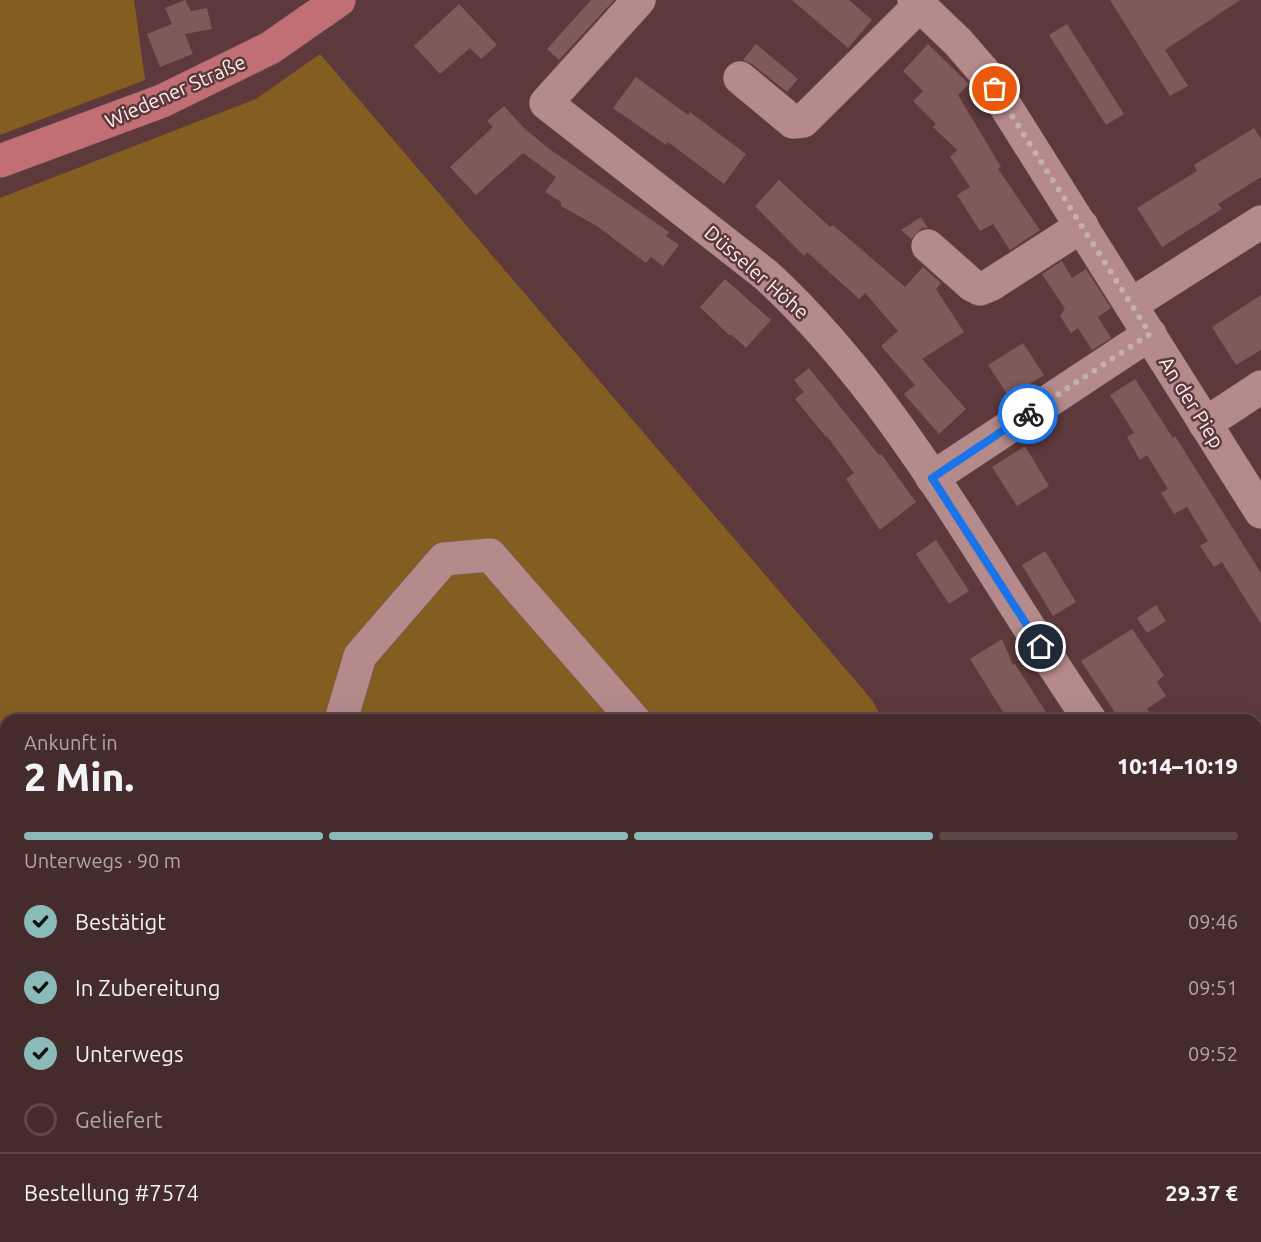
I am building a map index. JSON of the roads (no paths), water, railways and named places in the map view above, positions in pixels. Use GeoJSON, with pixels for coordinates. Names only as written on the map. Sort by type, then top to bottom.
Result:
{"type":"FeatureCollection","features":[{"type":"Feature","properties":{"kind":"main road","name":"Wiedener Straße"},"geometry":{"type":"LineString","coordinates":[[0,161],[162,101],[270,48],[339,0]]}},
{"type":"Feature","properties":{"kind":"street","name":"Düsseler Höhe"},"geometry":{"type":"LineString","coordinates":[[639,0],[546,103],[708,228],[799,306],[840,350],[932,478],[1086,714]]}},
{"type":"Feature","properties":{"kind":"street"},"geometry":{"type":"LineString","coordinates":[[740,78],[793,122],[803,121],[917,3]]}},
{"type":"Feature","properties":{"kind":"street","name":"An der Piep"},"geometry":{"type":"LineString","coordinates":[[917,3],[958,42],[984,72],[1261,512]]}},
{"type":"Feature","properties":{"kind":"street"},"geometry":{"type":"LineString","coordinates":[[1132,304],[1261,222]]}},
{"type":"Feature","properties":{"kind":"street"},"geometry":{"type":"LineString","coordinates":[[928,246],[972,285],[980,289],[990,285],[1082,226]]}},
{"type":"Feature","properties":{"kind":"street"},"geometry":{"type":"LineString","coordinates":[[932,478],[1150,334]]}},
{"type":"Feature","properties":{"kind":"street"},"geometry":{"type":"LineString","coordinates":[[1205,424],[1261,387]]}},
{"type":"Feature","properties":{"kind":"street"},"geometry":{"type":"LineString","coordinates":[[343,714],[360,656],[444,559],[490,555],[629,714]]}}]}
